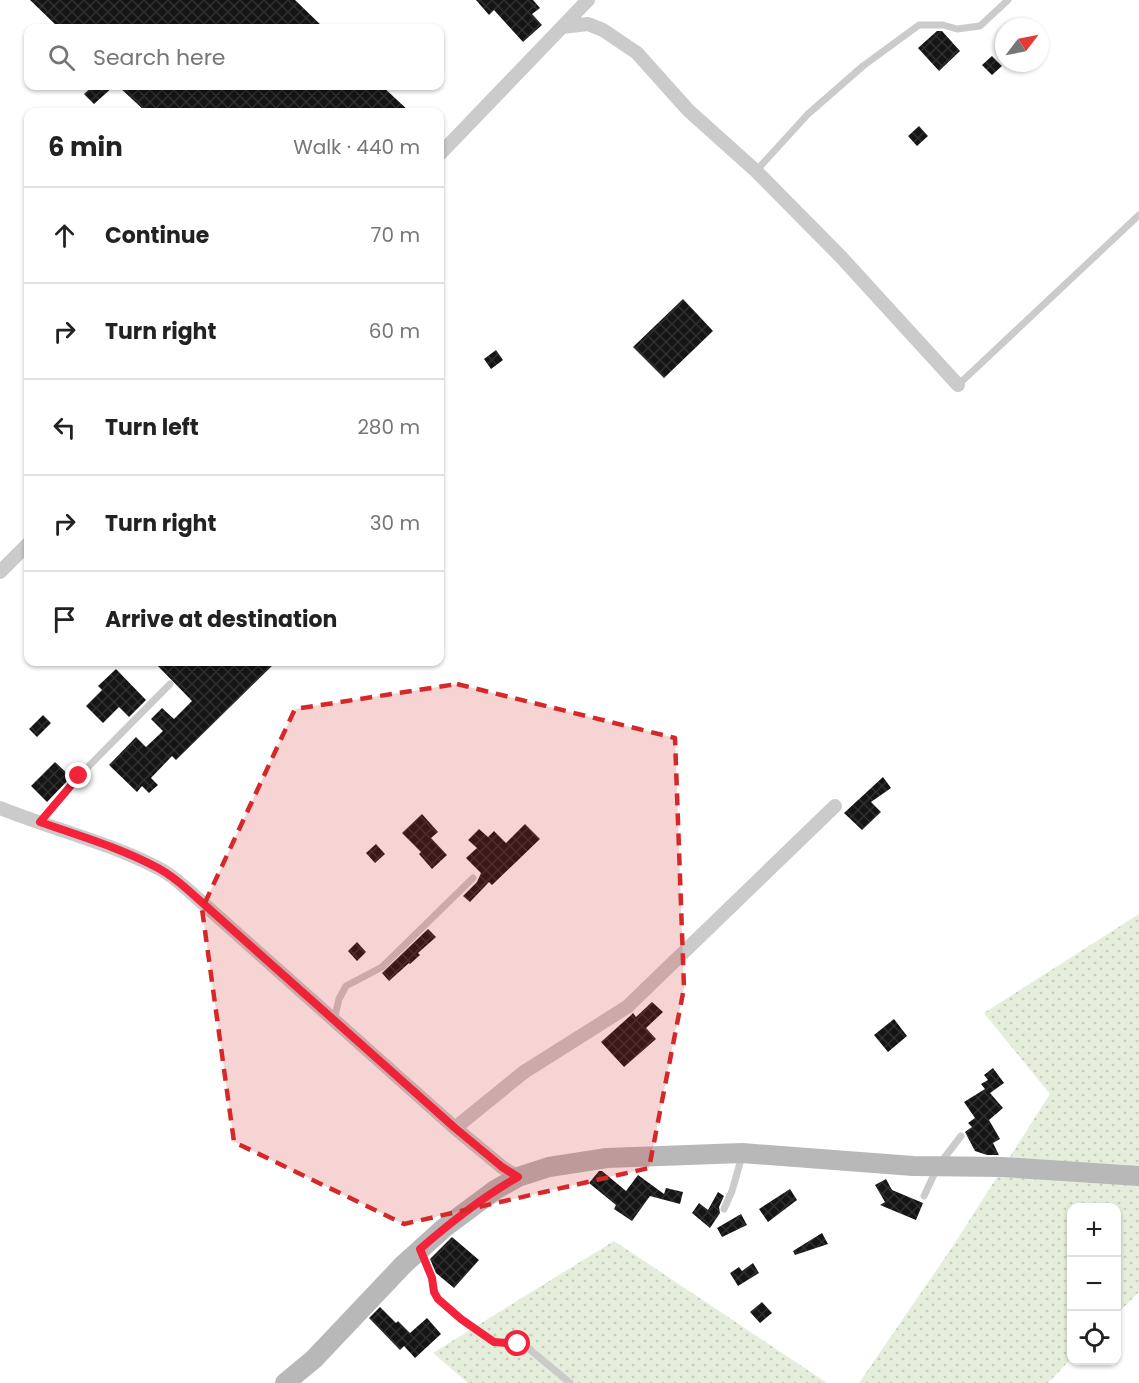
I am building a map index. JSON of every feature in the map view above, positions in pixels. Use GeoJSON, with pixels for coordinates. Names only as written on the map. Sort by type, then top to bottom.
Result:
{"type":"FeatureCollection","features":[{"type":"Feature","properties":{"kind":"street"},"geometry":{"type":"LineString","coordinates":[[444,150],[562,27],[576,6],[588,0]]}},
{"type":"Feature","properties":{"kind":"street"},"geometry":{"type":"LineString","coordinates":[[562,27],[588,24],[603,30],[637,53],[688,110],[756,171],[842,258],[958,385]]}},
{"type":"Feature","properties":{"kind":"street"},"geometry":{"type":"LineString","coordinates":[[0,572],[24,548]]}},
{"type":"Feature","properties":{"kind":"street"},"geometry":{"type":"LineString","coordinates":[[455,1128],[524,1072],[627,1006],[835,806]]}},
{"type":"Feature","properties":{"kind":"street"},"geometry":{"type":"LineString","coordinates":[[0,808],[118,850],[159,868],[188,890],[455,1128],[502,1167],[518,1177]]}},
{"type":"Feature","properties":{"kind":"street"},"geometry":{"type":"LineString","coordinates":[[285,1383],[314,1359],[370,1298],[444,1228],[518,1177],[549,1167],[607,1158],[742,1153],[913,1166],[1004,1167],[1139,1176]]}},
{"type":"Feature","properties":{"kind":"lane"},"geometry":{"type":"LineString","coordinates":[[756,171],[816,107],[863,66],[919,25],[943,25],[957,29],[980,26],[1008,0]]}},
{"type":"Feature","properties":{"kind":"lane"},"geometry":{"type":"LineString","coordinates":[[958,385],[1139,215]]}},
{"type":"Feature","properties":{"kind":"lane"},"geometry":{"type":"LineString","coordinates":[[40,822],[79,776],[170,684]]}},
{"type":"Feature","properties":{"kind":"lane"},"geometry":{"type":"LineString","coordinates":[[334,1020],[339,999],[346,986],[382,967],[473,878]]}},
{"type":"Feature","properties":{"kind":"lane"},"geometry":{"type":"LineString","coordinates":[[924,1196],[938,1166],[961,1136]]}},
{"type":"Feature","properties":{"kind":"lane"},"geometry":{"type":"LineString","coordinates":[[724,1209],[732,1191],[742,1153]]}},
{"type":"Feature","properties":{"kind":"lane"},"geometry":{"type":"LineString","coordinates":[[420,1249],[438,1299],[461,1319],[494,1342],[518,1344],[528,1348],[570,1383]]}},
{"type":"Feature","properties":{"kind":"highlighted area"},"geometry":{"type":"Polygon","coordinates":[[[457,684],[675,738],[684,988],[649,1168],[404,1224],[234,1142],[202,909],[295,709],[457,684]]]}},
{"type":"Feature","properties":{"kind":"green space"},"geometry":{"type":"Polygon","coordinates":[[[1139,914],[1139,1292],[1121,1310],[1121,1203],[1067,1203],[1067,1363],[1048,1383],[859,1383],[953,1246],[1050,1094],[984,1013],[1139,914]]]}},
{"type":"Feature","properties":{"kind":"green space"},"geometry":{"type":"Polygon","coordinates":[[[614,1241],[827,1383],[468,1383],[433,1353],[614,1241]]]}},
{"type":"Feature","properties":{"kind":"building"},"geometry":{"type":"Polygon","coordinates":[[[30,0],[295,0],[320,24],[55,24],[30,0]]]}},
{"type":"Feature","properties":{"kind":"building"},"geometry":{"type":"Polygon","coordinates":[[[476,0],[533,0],[540,8],[532,14],[542,25],[523,42],[494,10],[489,15],[476,0]]]}},
{"type":"Feature","properties":{"kind":"building"},"geometry":{"type":"Polygon","coordinates":[[[937,31],[942,31],[960,51],[939,71],[918,48],[937,31]]]}},
{"type":"Feature","properties":{"kind":"building"},"geometry":{"type":"Polygon","coordinates":[[[992,56],[995,59],[995,72],[992,75],[982,65],[992,56]]]}},
{"type":"Feature","properties":{"kind":"building"},"geometry":{"type":"Polygon","coordinates":[[[88,90],[110,90],[94,104],[84,94],[88,90]]]}},
{"type":"Feature","properties":{"kind":"building"},"geometry":{"type":"Polygon","coordinates":[[[122,90],[386,90],[406,108],[142,108],[122,90]]]}},
{"type":"Feature","properties":{"kind":"building"},"geometry":{"type":"Polygon","coordinates":[[[919,126],[928,136],[917,146],[908,136],[919,126]]]}},
{"type":"Feature","properties":{"kind":"building"},"geometry":{"type":"Polygon","coordinates":[[[683,299],[713,331],[664,378],[633,347],[683,299]]]}},
{"type":"Feature","properties":{"kind":"building"},"geometry":{"type":"Polygon","coordinates":[[[496,350],[503,360],[491,369],[484,359],[496,350]]]}},
{"type":"Feature","properties":{"kind":"building"},"geometry":{"type":"Polygon","coordinates":[[[158,666],[272,666],[176,760],[172,756],[151,778],[158,785],[149,793],[142,786],[137,792],[109,765],[136,737],[146,747],[163,731],[151,719],[162,708],[174,719],[192,701],[158,666]]]}},
{"type":"Feature","properties":{"kind":"building"},"geometry":{"type":"Polygon","coordinates":[[[116,669],[146,700],[129,717],[119,707],[103,723],[86,706],[102,690],[98,686],[116,669]]]}},
{"type":"Feature","properties":{"kind":"building"},"geometry":{"type":"Polygon","coordinates":[[[43,715],[51,723],[37,737],[29,729],[43,715]]]}},
{"type":"Feature","properties":{"kind":"building"},"geometry":{"type":"Polygon","coordinates":[[[55,762],[71,777],[47,802],[31,786],[55,762]]]}},
{"type":"Feature","properties":{"kind":"building"},"geometry":{"type":"Polygon","coordinates":[[[883,777],[891,788],[871,802],[881,812],[862,830],[844,813],[883,777]]]}},
{"type":"Feature","properties":{"kind":"building"},"geometry":{"type":"Polygon","coordinates":[[[422,814],[438,832],[431,838],[447,855],[432,869],[419,854],[421,852],[402,833],[422,814]]]}},
{"type":"Feature","properties":{"kind":"building"},"geometry":{"type":"Polygon","coordinates":[[[525,824],[540,839],[492,885],[489,882],[470,902],[463,896],[477,882],[481,873],[466,858],[477,848],[468,840],[479,829],[488,837],[494,831],[506,843],[525,824]]]}},
{"type":"Feature","properties":{"kind":"building"},"geometry":{"type":"Polygon","coordinates":[[[376,844],[385,854],[375,863],[366,853],[376,844]]]}},
{"type":"Feature","properties":{"kind":"building"},"geometry":{"type":"Polygon","coordinates":[[[428,929],[436,937],[418,953],[420,955],[389,981],[382,973],[428,929]]]}},
{"type":"Feature","properties":{"kind":"building"},"geometry":{"type":"Polygon","coordinates":[[[357,942],[366,952],[357,961],[348,951],[357,942]]]}},
{"type":"Feature","properties":{"kind":"building"},"geometry":{"type":"Polygon","coordinates":[[[652,1002],[663,1012],[646,1028],[656,1039],[624,1067],[601,1042],[633,1013],[636,1017],[652,1002]]]}},
{"type":"Feature","properties":{"kind":"building"},"geometry":{"type":"Polygon","coordinates":[[[894,1019],[907,1036],[888,1052],[874,1035],[894,1019]]]}},
{"type":"Feature","properties":{"kind":"building"},"geometry":{"type":"Polygon","coordinates":[[[993,1068],[1004,1083],[990,1093],[1003,1108],[989,1120],[1000,1139],[993,1143],[999,1155],[987,1155],[975,1151],[965,1132],[972,1127],[968,1123],[975,1118],[964,1102],[985,1089],[981,1084],[988,1080],[984,1075],[993,1068]]]}},
{"type":"Feature","properties":{"kind":"building"},"geometry":{"type":"Polygon","coordinates":[[[599,1171],[626,1191],[638,1175],[664,1194],[666,1188],[683,1192],[680,1204],[650,1196],[632,1221],[614,1209],[616,1205],[589,1183],[599,1171]]]}},
{"type":"Feature","properties":{"kind":"building"},"geometry":{"type":"Polygon","coordinates":[[[886,1179],[892,1190],[923,1203],[916,1220],[880,1205],[885,1202],[875,1185],[886,1179]]]}},
{"type":"Feature","properties":{"kind":"building"},"geometry":{"type":"Polygon","coordinates":[[[790,1189],[797,1200],[768,1222],[759,1209],[790,1189]]]}},
{"type":"Feature","properties":{"kind":"building"},"geometry":{"type":"Polygon","coordinates":[[[718,1192],[724,1196],[719,1207],[720,1213],[710,1228],[692,1213],[699,1203],[708,1210],[718,1192]]]}},
{"type":"Feature","properties":{"kind":"building"},"geometry":{"type":"Polygon","coordinates":[[[741,1214],[747,1225],[722,1237],[717,1228],[741,1214]]]}},
{"type":"Feature","properties":{"kind":"building"},"geometry":{"type":"Polygon","coordinates":[[[822,1233],[828,1244],[795,1255],[793,1251],[822,1233]]]}},
{"type":"Feature","properties":{"kind":"building"},"geometry":{"type":"Polygon","coordinates":[[[452,1237],[479,1260],[454,1288],[436,1273],[430,1259],[452,1237]]]}},
{"type":"Feature","properties":{"kind":"building"},"geometry":{"type":"Polygon","coordinates":[[[753,1263],[759,1273],[738,1286],[730,1273],[739,1267],[742,1271],[753,1263]]]}},
{"type":"Feature","properties":{"kind":"building"},"geometry":{"type":"Polygon","coordinates":[[[762,1302],[772,1313],[760,1323],[750,1312],[762,1302]]]}},
{"type":"Feature","properties":{"kind":"building"},"geometry":{"type":"Polygon","coordinates":[[[380,1307],[410,1333],[427,1318],[441,1334],[415,1358],[404,1346],[400,1350],[369,1318],[380,1307]]]}},
{"type":"Feature","properties":{"kind":"route"},"geometry":{"type":"LineString","coordinates":[[79,776],[40,822],[118,850],[159,868],[188,890],[455,1128],[502,1167],[518,1177],[495,1190],[420,1249],[438,1299],[461,1319],[494,1342],[518,1344]]}}]}
